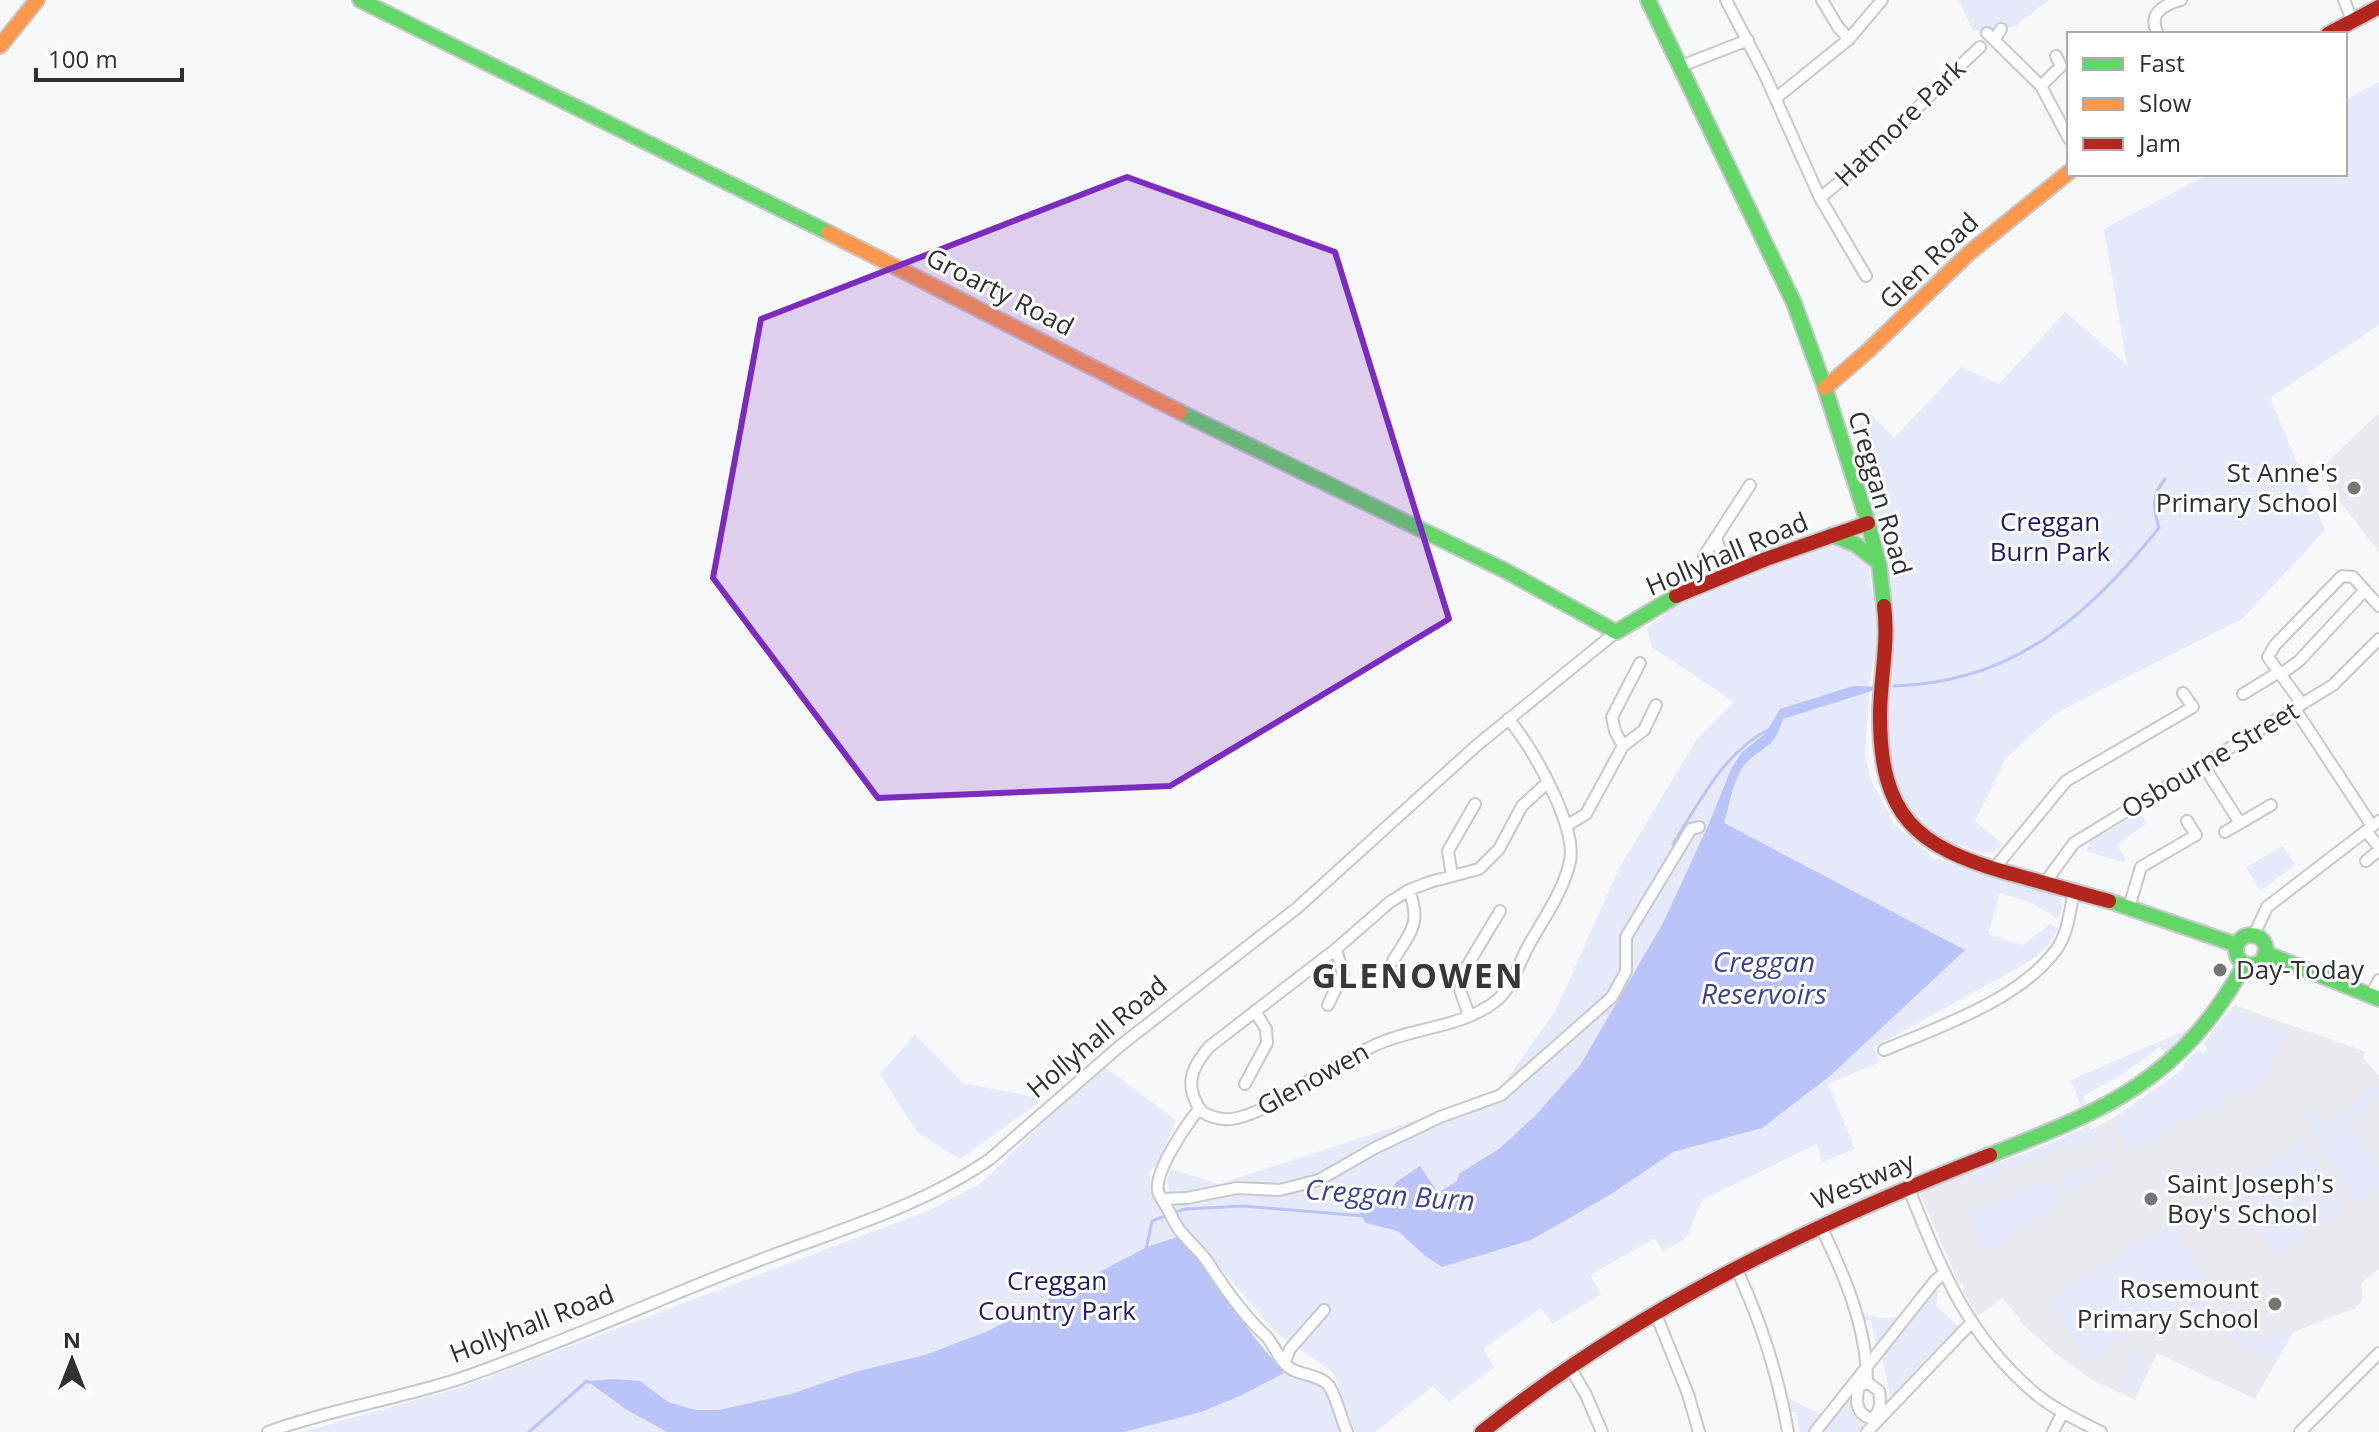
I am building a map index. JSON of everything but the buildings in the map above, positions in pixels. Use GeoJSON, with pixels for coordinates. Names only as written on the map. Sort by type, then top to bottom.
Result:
{"type":"FeatureCollection","features":[{"type":"Feature","properties":{"kind":"street"},"geometry":{"type":"LineString","coordinates":[[0,46],[37,0]]}},
{"type":"Feature","properties":{"kind":"street","name":"Groarty Road"},"geometry":{"type":"LineString","coordinates":[[360,0],[744,190],[1275,460],[1506,571],[1616,632]]}},
{"type":"Feature","properties":{"kind":"street","name":"Creggan Road"},"geometry":{"type":"LineString","coordinates":[[1648,0],[1794,303],[1868,523],[1879,564],[1887,628],[1880,744],[1882,767],[1898,808],[1917,832],[1941,849],[1993,870],[2129,907],[2237,945]]}},
{"type":"Feature","properties":{"kind":"street","name":"Hatmore Park"},"geometry":{"type":"LineString","coordinates":[[1726,0],[1776,98],[1820,198],[1866,276]]}},
{"type":"Feature","properties":{"kind":"street"},"geometry":{"type":"LineString","coordinates":[[1822,0],[1849,39]]}},
{"type":"Feature","properties":{"kind":"street"},"geometry":{"type":"LineString","coordinates":[[1776,98],[1849,39],[1882,0]]}},
{"type":"Feature","properties":{"kind":"street"},"geometry":{"type":"LineString","coordinates":[[2157,32],[2154,17],[2159,9],[2181,0]]}},
{"type":"Feature","properties":{"kind":"street"},"geometry":{"type":"LineString","coordinates":[[2344,0],[2352,20]]}},
{"type":"Feature","properties":{"kind":"street"},"geometry":{"type":"LineString","coordinates":[[2331,32],[2379,7]]}},
{"type":"Feature","properties":{"kind":"street"},"geometry":{"type":"LineString","coordinates":[[2001,29],[1990,37],[2041,86],[2067,135]]}},
{"type":"Feature","properties":{"kind":"street"},"geometry":{"type":"LineString","coordinates":[[1681,66],[1748,40]]}},
{"type":"Feature","properties":{"kind":"street","name":"Hatmore Park"},"geometry":{"type":"LineString","coordinates":[[1820,198],[1891,135],[1980,47]]}},
{"type":"Feature","properties":{"kind":"street"},"geometry":{"type":"LineString","coordinates":[[2041,86],[2061,65]]}},
{"type":"Feature","properties":{"kind":"street","name":"Glen Road"},"geometry":{"type":"LineString","coordinates":[[1825,388],[1855,365],[2011,215],[2067,173]]}},
{"type":"Feature","properties":{"kind":"street"},"geometry":{"type":"LineString","coordinates":[[1704,556],[1750,485]]}},
{"type":"Feature","properties":{"kind":"street","name":"Hollyhall Road"},"geometry":{"type":"LineString","coordinates":[[268,1432],[298,1421],[458,1379],[525,1355],[885,1212],[968,1174],[990,1159],[1121,1045],[1297,908],[1508,719],[1616,632],[1675,597],[1868,523]]}},
{"type":"Feature","properties":{"kind":"street"},"geometry":{"type":"LineString","coordinates":[[1832,535],[1855,544],[1879,564]]}},
{"type":"Feature","properties":{"kind":"street"},"geometry":{"type":"LineString","coordinates":[[1716,537],[1721,554],[1734,572]]}},
{"type":"Feature","properties":{"kind":"street"},"geometry":{"type":"LineString","coordinates":[[2366,861],[2379,848],[2372,826],[2268,657],[2275,645],[2342,576],[2353,577],[2379,606]]}},
{"type":"Feature","properties":{"kind":"street"},"geometry":{"type":"LineString","coordinates":[[2243,694],[2299,661],[2365,590]]}},
{"type":"Feature","properties":{"kind":"street","name":"Osbourne Street"},"geometry":{"type":"LineString","coordinates":[[2044,884],[2074,843],[2333,685],[2379,639]]}},
{"type":"Feature","properties":{"kind":"street"},"geometry":{"type":"LineString","coordinates":[[1623,746],[1612,717],[1640,663]]}},
{"type":"Feature","properties":{"kind":"street"},"geometry":{"type":"LineString","coordinates":[[1993,870],[2066,781],[2193,707],[2183,693]]}},
{"type":"Feature","properties":{"kind":"street"},"geometry":{"type":"LineString","coordinates":[[1566,826],[1586,814],[1623,746],[1644,730],[1656,705]]}},
{"type":"Feature","properties":{"kind":"street","name":"Glenowen"},"geometry":{"type":"LineString","coordinates":[[1199,1109],[1220,1119],[1235,1119],[1258,1111],[1374,1046],[1403,1034],[1452,1023],[1498,1000],[1558,891],[1570,861],[1571,840],[1547,783],[1517,728],[1508,719]]}},
{"type":"Feature","properties":{"kind":"street"},"geometry":{"type":"LineString","coordinates":[[2203,765],[2240,823]]}},
{"type":"Feature","properties":{"kind":"street"},"geometry":{"type":"LineString","coordinates":[[1347,1432],[1328,1385],[1312,1375],[1288,1368],[1276,1355],[1265,1335],[1257,1330],[1251,1318],[1213,1274],[1208,1262],[1181,1232],[1164,1203],[1158,1189],[1159,1181],[1183,1129],[1199,1109],[1191,1084],[1196,1062],[1209,1047],[1336,949],[1390,902],[1409,890],[1479,869],[1499,849],[1522,806],[1547,783]]}},
{"type":"Feature","properties":{"kind":"street"},"geometry":{"type":"LineString","coordinates":[[1452,876],[1448,851],[1475,804]]}},
{"type":"Feature","properties":{"kind":"street"},"geometry":{"type":"LineString","coordinates":[[2225,832],[2271,805]]}},
{"type":"Feature","properties":{"kind":"street"},"geometry":{"type":"LineString","coordinates":[[2129,907],[2141,867],[2196,835],[2187,821]]}},
{"type":"Feature","properties":{"kind":"street"},"geometry":{"type":"LineString","coordinates":[[2254,935],[2267,907],[2372,826]]}},
{"type":"Feature","properties":{"kind":"street"},"geometry":{"type":"LineString","coordinates":[[1164,1203],[1237,1188],[1280,1190],[1319,1180],[1373,1149],[1440,1117],[1501,1095],[1612,997],[1626,971],[1626,937],[1691,829],[1699,827]]}},
{"type":"Feature","properties":{"kind":"street"},"geometry":{"type":"LineString","coordinates":[[1393,961],[1415,924],[1416,910],[1409,890]]}},
{"type":"Feature","properties":{"kind":"street"},"geometry":{"type":"LineString","coordinates":[[1884,1050],[1957,1019],[2028,977],[2056,950],[2063,937],[2074,891]]}},
{"type":"Feature","properties":{"kind":"street"},"geometry":{"type":"LineString","coordinates":[[1469,1015],[1460,990],[1464,971],[1500,911]]}},
{"type":"Feature","properties":{"kind":"street"},"geometry":{"type":"LineString","coordinates":[[2254,935],[2265,944],[2265,953],[2260,962],[2245,964],[2238,958],[2237,945],[2244,937],[2254,935]]}},
{"type":"Feature","properties":{"kind":"street"},"geometry":{"type":"LineString","coordinates":[[1328,1005],[1343,974],[1336,949]]}},
{"type":"Feature","properties":{"kind":"street"},"geometry":{"type":"LineString","coordinates":[[2265,953],[2375,998],[2379,980]]}},
{"type":"Feature","properties":{"kind":"street","name":"Westway"},"geometry":{"type":"LineString","coordinates":[[1489,1430],[1655,1312],[1736,1268],[1820,1225],[2093,1113],[2134,1088],[2187,1045],[2206,1025],[2245,964]]}},
{"type":"Feature","properties":{"kind":"street"},"geometry":{"type":"LineString","coordinates":[[1245,1084],[1267,1043],[1266,1029],[1255,1011]]}},
{"type":"Feature","properties":{"kind":"street"},"geometry":{"type":"LineString","coordinates":[[1908,1187],[1954,1296],[1991,1351],[2038,1396],[2101,1432]]}},
{"type":"Feature","properties":{"kind":"street"},"geometry":{"type":"LineString","coordinates":[[1820,1225],[1862,1332],[1867,1382]]}},
{"type":"Feature","properties":{"kind":"street"},"geometry":{"type":"LineString","coordinates":[[1736,1268],[1769,1349],[1788,1432]]}},
{"type":"Feature","properties":{"kind":"street"},"geometry":{"type":"LineString","coordinates":[[1815,1432],[1944,1273]]}},
{"type":"Feature","properties":{"kind":"street"},"geometry":{"type":"LineString","coordinates":[[1284,1363],[1290,1349],[1324,1310]]}},
{"type":"Feature","properties":{"kind":"street"},"geometry":{"type":"LineString","coordinates":[[1655,1312],[1688,1394],[1699,1432]]}},
{"type":"Feature","properties":{"kind":"street"},"geometry":{"type":"LineString","coordinates":[[1872,1427],[1972,1322]]}},
{"type":"Feature","properties":{"kind":"street"},"geometry":{"type":"LineString","coordinates":[[2300,1432],[2379,1353]]}},
{"type":"Feature","properties":{"kind":"street"},"geometry":{"type":"LineString","coordinates":[[1571,1369],[1602,1432]]}},
{"type":"Feature","properties":{"kind":"street"},"geometry":{"type":"LineString","coordinates":[[1867,1382],[1879,1391],[1881,1404],[1872,1427]]}},
{"type":"Feature","properties":{"kind":"street"},"geometry":{"type":"LineString","coordinates":[[1867,1382],[1859,1387],[1856,1402],[1872,1427]]}},
{"type":"Feature","properties":{"kind":"street"},"geometry":{"type":"LineString","coordinates":[[2053,1432],[2063,1412]]}},
{"type":"Feature","properties":{"kind":"highlighted area"},"geometry":{"type":"Polygon","coordinates":[[[1127,177],[1335,252],[1449,619],[1170,786],[878,798],[713,578],[761,319],[1127,177]]]}},
{"type":"Feature","properties":{"kind":"shaded area","name":"St Anne's Primary School"},"geometry":{"type":"Polygon","coordinates":[[[2379,413],[2379,552],[2317,472],[2379,413]]]}},
{"type":"Feature","properties":{"kind":"shaded area","name":"Saint Joseph's Boy's School"},"geometry":{"type":"Polygon","coordinates":[[[2234,1005],[2366,1052],[2363,1058],[2379,1076],[2379,1269],[2362,1282],[2362,1300],[2356,1308],[2293,1332],[2255,1399],[2157,1353],[2135,1400],[2091,1379],[2059,1356],[2020,1322],[2002,1298],[1978,1316],[1963,1292],[1963,1284],[1959,1284],[1919,1191],[2047,1145],[2088,1126],[2091,1130],[2115,1117],[2184,1069],[2185,1062],[2199,1049],[2203,1054],[2208,1050],[2204,1043],[2234,1005]]]}},
{"type":"Feature","properties":{"kind":"green space"},"geometry":{"type":"Polygon","coordinates":[[[1959,0],[2049,0],[2014,27],[1973,31],[1959,0]]]}},
{"type":"Feature","properties":{"kind":"green space","name":"Creggan Burn Park"},"geometry":{"type":"Polygon","coordinates":[[[2379,82],[2379,325],[2270,398],[2325,530],[2242,619],[2056,713],[2006,758],[1975,821],[2003,844],[1999,848],[1992,852],[1980,852],[1935,836],[1910,813],[1888,768],[1884,733],[1894,646],[1892,604],[1879,529],[1852,432],[1871,414],[1894,438],[1961,367],[1999,384],[2065,312],[2127,365],[2104,229],[2205,176],[2347,176],[2347,99],[2379,82]]]}},
{"type":"Feature","properties":{"kind":"green space"},"geometry":{"type":"Polygon","coordinates":[[[1839,544],[1857,550],[1868,562],[1876,617],[1876,651],[1870,679],[1865,754],[1870,778],[1894,824],[1933,858],[2059,896],[2063,904],[2059,917],[2054,918],[2032,903],[2000,893],[1988,934],[2022,945],[2051,924],[2058,929],[2045,948],[2027,963],[1874,1047],[1880,1062],[1828,1084],[1855,1149],[1822,1162],[1817,1144],[1702,1200],[1687,1237],[1663,1252],[1655,1238],[1590,1275],[1601,1294],[1553,1324],[1541,1308],[1483,1349],[1494,1367],[1449,1402],[1433,1386],[1375,1432],[1355,1432],[1333,1372],[1275,1332],[1175,1215],[1167,1181],[1171,1169],[1219,1184],[1496,1094],[1556,1010],[1619,868],[1697,739],[1734,702],[1652,647],[1647,628],[1674,607],[1823,545],[1839,544]]]}},
{"type":"Feature","properties":{"kind":"green space"},"geometry":{"type":"Polygon","coordinates":[[[2140,813],[2147,823],[2117,845],[2126,859],[2123,862],[2086,851],[2090,842],[2140,813]]]}},
{"type":"Feature","properties":{"kind":"green space"},"geometry":{"type":"Polygon","coordinates":[[[2283,846],[2295,865],[2260,891],[2246,867],[2283,846]]]}},
{"type":"Feature","properties":{"kind":"green space"},"geometry":{"type":"Polygon","coordinates":[[[2230,1010],[2283,1032],[2265,1076],[2242,1096],[2228,1089],[2222,1092],[2226,1103],[2219,1113],[2213,1105],[2196,1116],[2192,1113],[2137,1151],[2136,1147],[2126,1150],[2115,1117],[2184,1069],[2185,1062],[2199,1049],[2203,1054],[2208,1050],[2204,1043],[2230,1010]]]}},
{"type":"Feature","properties":{"kind":"green space"},"geometry":{"type":"Polygon","coordinates":[[[2191,1028],[2165,1053],[2160,1047],[2123,1074],[2083,1096],[2086,1104],[2081,1106],[2071,1080],[2191,1028]]]}},
{"type":"Feature","properties":{"kind":"green space"},"geometry":{"type":"Polygon","coordinates":[[[915,1035],[963,1083],[1044,1099],[960,1159],[917,1132],[880,1074],[915,1035]]]}},
{"type":"Feature","properties":{"kind":"green space","name":"Creggan Country Park"},"geometry":{"type":"Polygon","coordinates":[[[1102,1065],[1176,1120],[1158,1163],[1149,1172],[1151,1183],[1180,1236],[1284,1373],[1322,1385],[1342,1432],[302,1432],[462,1387],[930,1210],[980,1184],[1102,1065]]]}},
{"type":"Feature","properties":{"kind":"green space"},"geometry":{"type":"Polygon","coordinates":[[[2367,1083],[2378,1090],[2378,1096],[2320,1141],[2302,1116],[2310,1110],[2323,1128],[2365,1096],[2363,1086],[2367,1083]]]}},
{"type":"Feature","properties":{"kind":"green space"},"geometry":{"type":"Polygon","coordinates":[[[2088,1126],[2091,1130],[2094,1128],[2099,1141],[2097,1144],[2092,1144],[2089,1138],[1985,1178],[1982,1188],[1971,1174],[2047,1145],[2088,1126]]]}},
{"type":"Feature","properties":{"kind":"green space"},"geometry":{"type":"Polygon","coordinates":[[[2350,1126],[2379,1173],[2379,1187],[2355,1202],[2320,1145],[2350,1126]]]}},
{"type":"Feature","properties":{"kind":"green space"},"geometry":{"type":"Polygon","coordinates":[[[2309,1136],[2316,1144],[2282,1168],[2309,1152],[2345,1209],[2315,1228],[2279,1170],[2262,1181],[2254,1182],[2251,1175],[2309,1136]]]}},
{"type":"Feature","properties":{"kind":"green space"},"geometry":{"type":"Polygon","coordinates":[[[2104,1161],[2109,1169],[2067,1196],[2062,1177],[2104,1161]]]}},
{"type":"Feature","properties":{"kind":"green space"},"geometry":{"type":"Polygon","coordinates":[[[2269,1179],[2305,1236],[2275,1255],[2239,1197],[2269,1179]]]}},
{"type":"Feature","properties":{"kind":"green space"},"geometry":{"type":"Polygon","coordinates":[[[2055,1180],[2060,1205],[2020,1230],[2017,1228],[1988,1252],[1974,1230],[1972,1210],[2055,1180]]]}},
{"type":"Feature","properties":{"kind":"green space"},"geometry":{"type":"Polygon","coordinates":[[[2170,1222],[2210,1282],[2088,1361],[2048,1301],[2170,1222]]]}},
{"type":"Feature","properties":{"kind":"green space"},"geometry":{"type":"Polygon","coordinates":[[[1934,1284],[1938,1293],[1936,1306],[1962,1329],[1892,1405],[1882,1356],[1934,1284]]]}},
{"type":"Feature","properties":{"kind":"green space"},"geometry":{"type":"Polygon","coordinates":[[[2225,1289],[2223,1296],[2189,1313],[2227,1333],[2241,1324],[2253,1346],[2249,1348],[2174,1311],[2225,1289]]]}},
{"type":"Feature","properties":{"kind":"green space"},"geometry":{"type":"Polygon","coordinates":[[[1862,1312],[1885,1318],[1909,1312],[1877,1351],[1871,1320],[1864,1321],[1862,1312]]]}},
{"type":"Feature","properties":{"kind":"green space"},"geometry":{"type":"Polygon","coordinates":[[[2287,1330],[2293,1332],[2276,1363],[2263,1358],[2253,1346],[2287,1330]]]}},
{"type":"Feature","properties":{"kind":"green space"},"geometry":{"type":"Polygon","coordinates":[[[2134,1351],[2148,1357],[2134,1389],[2120,1383],[2134,1351]]]}},
{"type":"Feature","properties":{"kind":"green space"},"geometry":{"type":"Polygon","coordinates":[[[1850,1395],[1865,1432],[1819,1432],[1850,1395]]]}},
{"type":"Feature","properties":{"kind":"green space"},"geometry":{"type":"Polygon","coordinates":[[[1786,1399],[1825,1416],[1812,1432],[1800,1432],[1796,1412],[1789,1412],[1786,1399]]]}},
{"type":"Feature","properties":{"kind":"water","name":"Creggan Reservoirs"},"geometry":{"type":"Polygon","coordinates":[[[1853,686],[1884,687],[1783,719],[1772,741],[1742,768],[1724,823],[1965,950],[1830,1076],[1762,1128],[1673,1152],[1608,1196],[1531,1240],[1442,1267],[1398,1231],[1366,1223],[1355,1205],[1361,1198],[1390,1195],[1396,1182],[1420,1166],[1438,1193],[1457,1181],[1459,1174],[1500,1148],[1536,1115],[1581,1064],[1663,923],[1732,767],[1742,752],[1766,733],[1780,709],[1853,686]]]}},
{"type":"Feature","properties":{"kind":"water"},"geometry":{"type":"Polygon","coordinates":[[[1180,1236],[1284,1373],[1201,1412],[1124,1432],[667,1432],[627,1410],[587,1381],[640,1381],[668,1402],[696,1410],[719,1410],[791,1394],[858,1371],[925,1355],[988,1331],[1147,1247],[1180,1236]]]}},
{"type":"Feature","properties":{"kind":"waterway","name":"Creggan Burn"},"geometry":{"type":"LineString","coordinates":[[1894,686],[1937,682],[1976,672],[2012,658],[2075,616],[2132,560],[2159,528],[2154,502],[2165,479]]}},
{"type":"Feature","properties":{"kind":"waterway"},"geometry":{"type":"LineString","coordinates":[[1673,844],[1726,764],[1754,738],[1770,729]]}},
{"type":"Feature","properties":{"kind":"waterway","name":"Creggan Burn"},"geometry":{"type":"LineString","coordinates":[[1146,1250],[1152,1221],[1185,1209],[1243,1206],[1364,1216]]}},
{"type":"Feature","properties":{"kind":"waterway","name":"Creggan Burn"},"geometry":{"type":"LineString","coordinates":[[529,1432],[589,1382]]}},
{"type":"Feature","properties":{"kind":"traffic: fast"},"geometry":{"type":"LineString","coordinates":[[360,0],[829,233]]}},
{"type":"Feature","properties":{"kind":"traffic: fast"},"geometry":{"type":"LineString","coordinates":[[1648,0],[1794,303],[1868,523],[1879,564],[1884,606]]}},
{"type":"Feature","properties":{"kind":"traffic: fast"},"geometry":{"type":"LineString","coordinates":[[1180,412],[1506,571],[1616,632],[1676,596]]}},
{"type":"Feature","properties":{"kind":"traffic: fast"},"geometry":{"type":"LineString","coordinates":[[1832,535],[1855,544],[1879,563]]}},
{"type":"Feature","properties":{"kind":"traffic: fast"},"geometry":{"type":"LineString","coordinates":[[2109,901],[2237,945]]}},
{"type":"Feature","properties":{"kind":"traffic: fast"},"geometry":{"type":"LineString","coordinates":[[2251,935],[2257,936],[2265,944],[2266,950],[2265,956],[2257,964],[2251,965],[2245,964],[2237,956],[2236,950],[2237,944],[2245,936],[2251,935]]}},
{"type":"Feature","properties":{"kind":"traffic: fast"},"geometry":{"type":"LineString","coordinates":[[2265,953],[2379,999]]}},
{"type":"Feature","properties":{"kind":"traffic: fast"},"geometry":{"type":"LineString","coordinates":[[1990,1155],[2070,1122],[2137,1086],[2167,1063],[2194,1036],[2220,1004],[2245,964]]}},
{"type":"Feature","properties":{"kind":"traffic: slow"},"geometry":{"type":"LineString","coordinates":[[0,46],[37,0]]}},
{"type":"Feature","properties":{"kind":"traffic: slow"},"geometry":{"type":"LineString","coordinates":[[1825,388],[1969,253],[2067,174]]}},
{"type":"Feature","properties":{"kind":"traffic: slow"},"geometry":{"type":"LineString","coordinates":[[829,233],[1180,412]]}},
{"type":"Feature","properties":{"kind":"traffic: jam"},"geometry":{"type":"LineString","coordinates":[[2332,32],[2379,7]]}},
{"type":"Feature","properties":{"kind":"traffic: jam"},"geometry":{"type":"LineString","coordinates":[[1676,596],[1766,559],[1868,523]]}},
{"type":"Feature","properties":{"kind":"traffic: jam"},"geometry":{"type":"LineString","coordinates":[[1884,606],[1880,716],[1882,750],[1887,779],[1896,803],[1910,822],[1949,852],[1976,863],[2109,901]]}},
{"type":"Feature","properties":{"kind":"traffic: jam"},"geometry":{"type":"LineString","coordinates":[[1482,1432],[1600,1347],[1726,1274],[1856,1211],[1990,1155]]}},
{"type":"Feature","properties":{"kind":"place","name":"St Anne's Primary School"},"geometry":{"type":"Point","coordinates":[2354,488]}},
{"type":"Feature","properties":{"kind":"place","name":"Day-Today"},"geometry":{"type":"Point","coordinates":[2220,970]}},
{"type":"Feature","properties":{"kind":"place","name":"Saint Joseph's Boy's School"},"geometry":{"type":"Point","coordinates":[2151,1199]}},
{"type":"Feature","properties":{"kind":"place","name":"Rosemount Primary School"},"geometry":{"type":"Point","coordinates":[2275,1304]}},
{"type":"Feature","properties":{"kind":"district","name":"GLENOWEN"},"geometry":{"type":"Point","coordinates":[1418,976]}}]}
